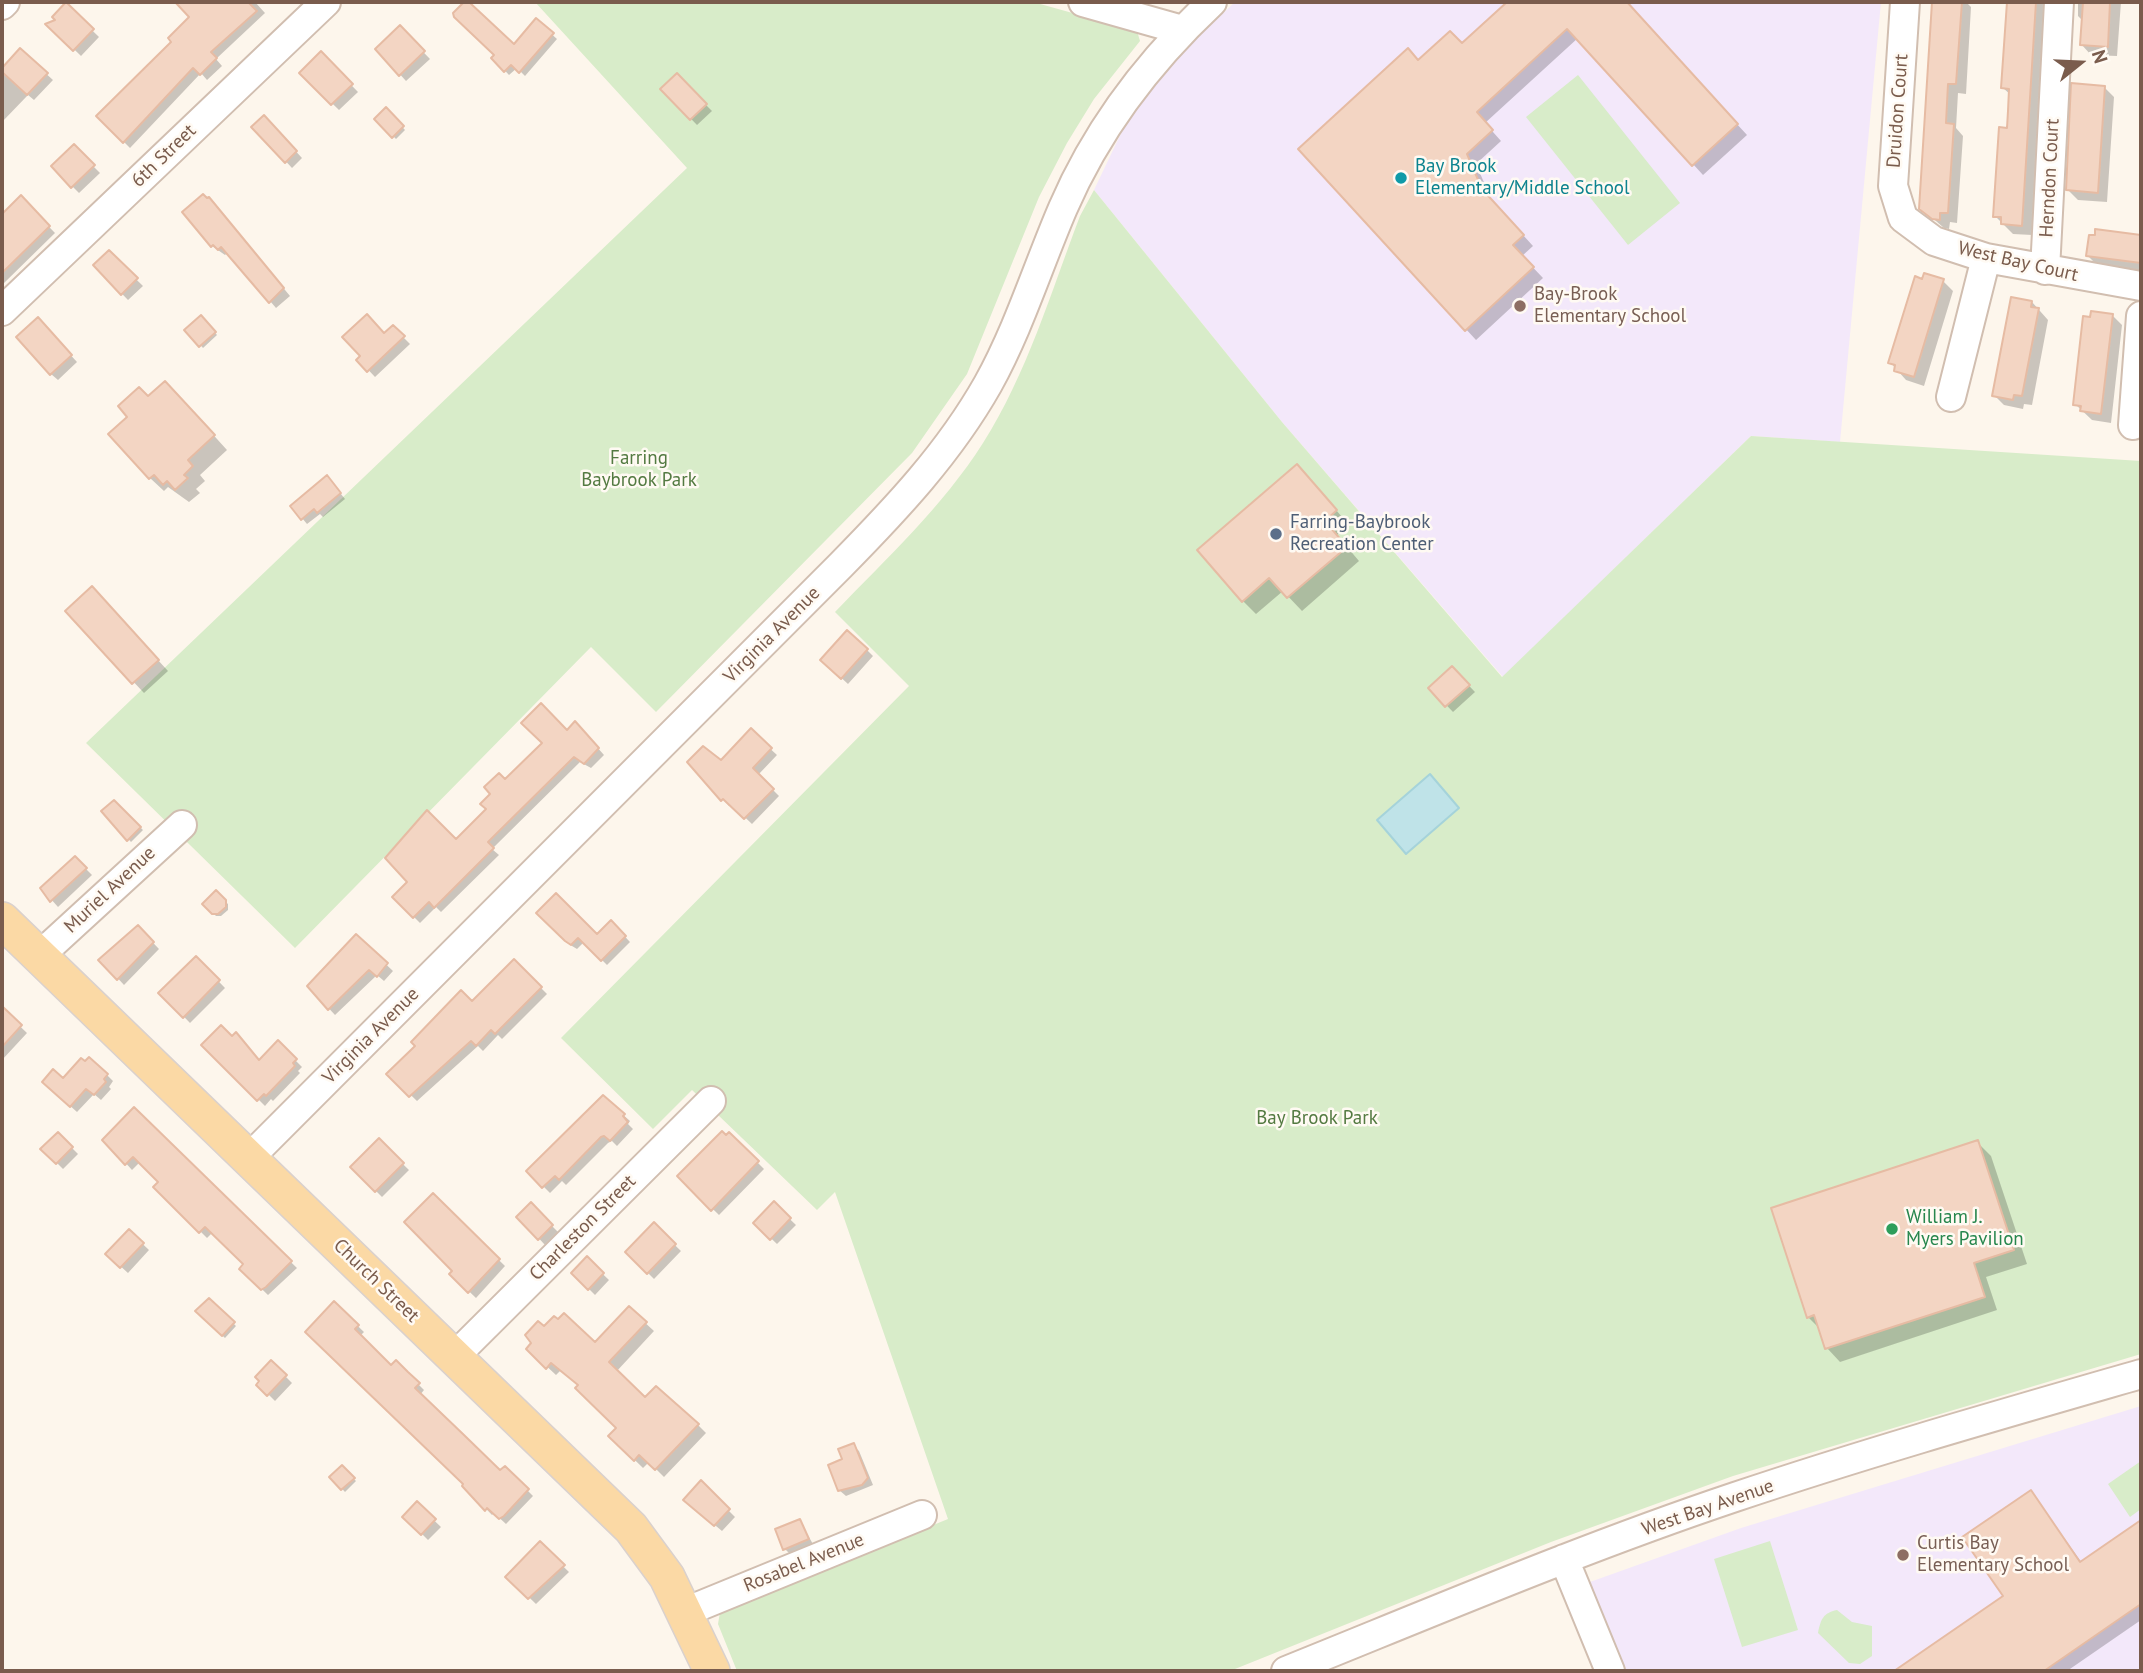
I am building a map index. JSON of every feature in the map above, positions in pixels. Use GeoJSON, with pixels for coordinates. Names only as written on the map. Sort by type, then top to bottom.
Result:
{"type":"FeatureCollection","features":[{"type":"Feature","properties":{"kind":"main road","name":"Church Street"},"geometry":{"type":"LineString","coordinates":[[2,920],[632,1528],[651,1551],[685,1612],[712,1671]]}},
{"type":"Feature","properties":{"kind":"street"},"geometry":{"type":"LineString","coordinates":[[1083,2],[1182,30],[1212,2]]}},
{"type":"Feature","properties":{"kind":"street","name":"Druidon Court"},"geometry":{"type":"LineString","coordinates":[[1903,218],[1893,186],[1905,2]]}},
{"type":"Feature","properties":{"kind":"street","name":"Herndon Court"},"geometry":{"type":"LineString","coordinates":[[2045,270],[2059,2]]}},
{"type":"Feature","properties":{"kind":"street","name":"6th Street"},"geometry":{"type":"LineString","coordinates":[[2,311],[319,4]]}},
{"type":"Feature","properties":{"kind":"street","name":"Virginia Avenue"},"geometry":{"type":"LineString","coordinates":[[249,1158],[841,565],[931,470],[988,384],[1010,341],[1064,205],[1087,160],[1114,116],[1182,30]]}},
{"type":"Feature","properties":{"kind":"street","name":"West Bay Court"},"geometry":{"type":"LineString","coordinates":[[1903,218],[1934,241],[1986,258],[2141,286]]}},
{"type":"Feature","properties":{"kind":"street"},"geometry":{"type":"LineString","coordinates":[[1951,397],[1986,258]]}},
{"type":"Feature","properties":{"kind":"street"},"geometry":{"type":"LineString","coordinates":[[2133,425],[2141,316]]}},
{"type":"Feature","properties":{"kind":"street","name":"Muriel Avenue"},"geometry":{"type":"LineString","coordinates":[[39,956],[182,825]]}},
{"type":"Feature","properties":{"kind":"street","name":"Charleston Street"},"geometry":{"type":"LineString","coordinates":[[455,1356],[711,1101]]}},
{"type":"Feature","properties":{"kind":"street","name":"West Bay Avenue"},"geometry":{"type":"LineString","coordinates":[[1286,1671],[1564,1559],[1759,1489],[2141,1374]]}},
{"type":"Feature","properties":{"kind":"street","name":"Rosabel Avenue"},"geometry":{"type":"LineString","coordinates":[[685,1612],[922,1515]]}},
{"type":"Feature","properties":{"kind":"street"},"geometry":{"type":"LineString","coordinates":[[1564,1559],[1610,1671]]}},
{"type":"Feature","properties":{"kind":"shaded area","name":"Bay-Brook Elementary School"},"geometry":{"type":"Polygon","coordinates":[[[1235,2],[1881,2],[1840,442],[1751,436],[1503,677],[1282,422],[1094,190],[1124,127],[1155,84],[1193,42],[1235,2]]]}},
{"type":"Feature","properties":{"kind":"shaded area","name":"Curtis Bay Elementary School"},"geometry":{"type":"Polygon","coordinates":[[[2141,1406],[2141,1671],[1627,1671],[1590,1582],[1741,1528],[2141,1406]]]}},
{"type":"Feature","properties":{"kind":"green space","name":"Farring Baybrook Park"},"geometry":{"type":"Polygon","coordinates":[[[535,2],[1033,2],[1137,31],[1140,41],[1094,99],[1067,143],[1039,197],[967,374],[912,453],[656,712],[591,647],[295,948],[86,743],[687,168],[535,2]]]}},
{"type":"Feature","properties":{"kind":"green space"},"geometry":{"type":"Polygon","coordinates":[[[1578,75],[1680,203],[1628,245],[1526,117],[1578,75]]]}},
{"type":"Feature","properties":{"kind":"green space","name":"Bay Brook Park"},"geometry":{"type":"Polygon","coordinates":[[[1094,190],[1282,422],[1502,677],[1751,436],[2141,461],[2141,1354],[1733,1476],[1551,1542],[1230,1671],[737,1671],[718,1624],[720,1612],[948,1519],[835,1192],[817,1210],[692,1090],[653,1129],[561,1038],[909,686],[835,612],[932,510],[967,466],[999,417],[1025,361],[1080,216],[1094,190]]]}},
{"type":"Feature","properties":{"kind":"green space"},"geometry":{"type":"Polygon","coordinates":[[[2141,1461],[2141,1509],[2130,1517],[2108,1484],[2141,1461]]]}},
{"type":"Feature","properties":{"kind":"green space"},"geometry":{"type":"Polygon","coordinates":[[[1770,1541],[1798,1630],[1742,1647],[1714,1559],[1770,1541]]]}},
{"type":"Feature","properties":{"kind":"green space"},"geometry":{"type":"Polygon","coordinates":[[[1837,1610],[1852,1622],[1872,1626],[1872,1656],[1860,1664],[1849,1663],[1818,1633],[1823,1617],[1837,1610]]]}},
{"type":"Feature","properties":{"kind":"water"},"geometry":{"type":"Polygon","coordinates":[[[1430,774],[1459,808],[1406,854],[1377,820],[1430,774]]]}},
{"type":"Feature","properties":{"kind":"building"},"geometry":{"type":"Polygon","coordinates":[[[66,2],[94,29],[73,51],[45,24],[55,20],[52,17],[66,2]]]}},
{"type":"Feature","properties":{"kind":"building"},"geometry":{"type":"Polygon","coordinates":[[[175,2],[248,2],[257,11],[211,52],[217,58],[200,75],[193,68],[123,143],[96,116],[171,42],[168,38],[189,17],[175,2]]]}},
{"type":"Feature","properties":{"kind":"building"},"geometry":{"type":"Polygon","coordinates":[[[464,2],[469,2],[514,44],[536,18],[554,33],[519,73],[511,65],[504,72],[491,58],[494,55],[454,17],[453,13],[464,2]]]}},
{"type":"Feature","properties":{"kind":"building","name":"Bay Brook Elementary/Middle School"},"geometry":{"type":"Polygon","coordinates":[[[1507,2],[1627,2],[1738,124],[1692,166],[1567,29],[1477,112],[1493,130],[1467,154],[1482,189],[1524,235],[1513,245],[1534,267],[1465,331],[1298,149],[1408,48],[1418,60],[1450,31],[1462,43],[1507,2]]]}},
{"type":"Feature","properties":{"kind":"building"},"geometry":{"type":"Polygon","coordinates":[[[1932,2],[1962,2],[1956,84],[1948,84],[1946,123],[1954,124],[1948,213],[1940,213],[1940,220],[1932,219],[1919,209],[1932,2]]]}},
{"type":"Feature","properties":{"kind":"building"},"geometry":{"type":"Polygon","coordinates":[[[2007,2],[2036,2],[2022,226],[2001,224],[2001,217],[1993,217],[1999,127],[2007,128],[2009,89],[2001,88],[2007,2]]]}},
{"type":"Feature","properties":{"kind":"building"},"geometry":{"type":"Polygon","coordinates":[[[2083,2],[2110,2],[2108,47],[2080,45],[2083,2]]]}},
{"type":"Feature","properties":{"kind":"building"},"geometry":{"type":"Polygon","coordinates":[[[400,25],[425,51],[399,76],[375,49],[400,25]]]}},
{"type":"Feature","properties":{"kind":"building"},"geometry":{"type":"Polygon","coordinates":[[[20,48],[48,73],[27,95],[2,72],[2,68],[20,48]]]}},
{"type":"Feature","properties":{"kind":"building"},"geometry":{"type":"Polygon","coordinates":[[[321,51],[353,84],[331,105],[299,73],[321,51]]]}},
{"type":"Feature","properties":{"kind":"building"},"geometry":{"type":"Polygon","coordinates":[[[677,73],[707,104],[690,120],[660,89],[677,73]]]}},
{"type":"Feature","properties":{"kind":"building"},"geometry":{"type":"Polygon","coordinates":[[[2071,83],[2105,86],[2098,193],[2066,190],[2071,83]]]}},
{"type":"Feature","properties":{"kind":"building"},"geometry":{"type":"Polygon","coordinates":[[[386,107],[404,126],[392,138],[374,119],[386,107]]]}},
{"type":"Feature","properties":{"kind":"building"},"geometry":{"type":"Polygon","coordinates":[[[264,115],[297,151],[285,163],[251,127],[264,115]]]}},
{"type":"Feature","properties":{"kind":"building"},"geometry":{"type":"Polygon","coordinates":[[[74,144],[95,165],[71,188],[51,166],[74,144]]]}},
{"type":"Feature","properties":{"kind":"building"},"geometry":{"type":"Polygon","coordinates":[[[203,194],[209,197],[284,288],[269,303],[221,247],[218,250],[213,245],[211,247],[182,212],[203,194]]]}},
{"type":"Feature","properties":{"kind":"building"},"geometry":{"type":"Polygon","coordinates":[[[21,195],[50,226],[2,273],[2,214],[21,195]]]}},
{"type":"Feature","properties":{"kind":"building"},"geometry":{"type":"Polygon","coordinates":[[[2095,229],[2141,235],[2141,263],[2086,256],[2089,235],[2095,235],[2095,229]]]}},
{"type":"Feature","properties":{"kind":"building"},"geometry":{"type":"Polygon","coordinates":[[[109,250],[138,278],[121,295],[93,265],[109,250]]]}},
{"type":"Feature","properties":{"kind":"building"},"geometry":{"type":"Polygon","coordinates":[[[1924,273],[1944,279],[1914,377],[1894,371],[1895,365],[1888,363],[1915,276],[1922,279],[1924,273]]]}},
{"type":"Feature","properties":{"kind":"building"},"geometry":{"type":"Polygon","coordinates":[[[2011,297],[2032,301],[2031,307],[2039,308],[2022,396],[2014,395],[2013,400],[1992,396],[2011,297]]]}},
{"type":"Feature","properties":{"kind":"building"},"geometry":{"type":"Polygon","coordinates":[[[2091,311],[2113,314],[2101,414],[2080,411],[2081,406],[2073,405],[2083,316],[2090,317],[2091,311]]]}},
{"type":"Feature","properties":{"kind":"building"},"geometry":{"type":"Polygon","coordinates":[[[367,314],[384,333],[393,325],[405,336],[367,372],[356,360],[360,356],[342,337],[367,314]]]}},
{"type":"Feature","properties":{"kind":"building"},"geometry":{"type":"Polygon","coordinates":[[[201,315],[216,332],[199,347],[184,330],[201,315]]]}},
{"type":"Feature","properties":{"kind":"building"},"geometry":{"type":"Polygon","coordinates":[[[38,317],[72,355],[50,375],[16,337],[38,317]]]}},
{"type":"Feature","properties":{"kind":"building"},"geometry":{"type":"Polygon","coordinates":[[[165,381],[215,435],[188,460],[193,466],[184,475],[188,478],[175,490],[167,481],[163,485],[154,475],[149,479],[108,434],[127,417],[118,406],[139,387],[148,396],[165,381]]]}},
{"type":"Feature","properties":{"kind":"building","name":"Farring-Baybrook Recreation Center"},"geometry":{"type":"Polygon","coordinates":[[[1297,464],[1337,510],[1325,521],[1347,547],[1287,598],[1269,578],[1242,602],[1197,550],[1297,464]]]}},
{"type":"Feature","properties":{"kind":"building"},"geometry":{"type":"Polygon","coordinates":[[[327,475],[341,493],[317,513],[314,509],[301,520],[290,506],[327,475]]]}},
{"type":"Feature","properties":{"kind":"building"},"geometry":{"type":"Polygon","coordinates":[[[92,586],[159,660],[132,684],[65,611],[92,586]]]}},
{"type":"Feature","properties":{"kind":"building"},"geometry":{"type":"Polygon","coordinates":[[[847,630],[868,649],[841,679],[820,660],[847,630]]]}},
{"type":"Feature","properties":{"kind":"building"},"geometry":{"type":"Polygon","coordinates":[[[1452,666],[1470,685],[1445,707],[1428,688],[1452,666]]]}},
{"type":"Feature","properties":{"kind":"building"},"geometry":{"type":"Polygon","coordinates":[[[541,703],[567,730],[575,721],[599,748],[584,764],[574,757],[488,842],[494,848],[434,908],[429,902],[413,918],[392,897],[407,882],[385,858],[427,810],[456,839],[486,809],[480,804],[490,794],[484,787],[499,773],[505,779],[542,743],[521,723],[541,703]]]}},
{"type":"Feature","properties":{"kind":"building"},"geometry":{"type":"Polygon","coordinates":[[[751,728],[772,748],[753,768],[774,789],[744,819],[723,799],[721,801],[687,762],[703,746],[721,760],[751,728]]]}},
{"type":"Feature","properties":{"kind":"building"},"geometry":{"type":"Polygon","coordinates":[[[114,800],[141,827],[127,841],[101,811],[114,800]]]}},
{"type":"Feature","properties":{"kind":"building"},"geometry":{"type":"Polygon","coordinates":[[[75,856],[87,868],[50,902],[40,888],[75,856]]]}},
{"type":"Feature","properties":{"kind":"building"},"geometry":{"type":"Polygon","coordinates":[[[216,890],[226,900],[226,907],[218,914],[212,914],[202,904],[216,890]]]}},
{"type":"Feature","properties":{"kind":"building"},"geometry":{"type":"Polygon","coordinates":[[[556,893],[597,934],[611,920],[626,936],[601,961],[578,938],[571,945],[536,913],[556,893]]]}},
{"type":"Feature","properties":{"kind":"building"},"geometry":{"type":"Polygon","coordinates":[[[138,925],[154,942],[117,980],[98,960],[138,925]]]}},
{"type":"Feature","properties":{"kind":"building"},"geometry":{"type":"Polygon","coordinates":[[[356,934],[388,963],[377,977],[369,970],[328,1010],[307,986],[356,934]]]}},
{"type":"Feature","properties":{"kind":"building"},"geometry":{"type":"Polygon","coordinates":[[[196,956],[220,980],[183,1018],[158,993],[196,956]]]}},
{"type":"Feature","properties":{"kind":"building"},"geometry":{"type":"Polygon","coordinates":[[[514,959],[542,987],[495,1034],[491,1030],[476,1046],[471,1041],[409,1097],[386,1074],[415,1046],[411,1042],[461,990],[472,1001],[514,959]]]}},
{"type":"Feature","properties":{"kind":"building"},"geometry":{"type":"Polygon","coordinates":[[[2,1006],[22,1025],[2,1047],[2,1006]]]}},
{"type":"Feature","properties":{"kind":"building"},"geometry":{"type":"Polygon","coordinates":[[[221,1025],[232,1036],[236,1032],[259,1060],[278,1040],[297,1059],[293,1063],[295,1066],[266,1096],[264,1094],[257,1101],[201,1045],[221,1025]]]}},
{"type":"Feature","properties":{"kind":"building"},"geometry":{"type":"Polygon","coordinates":[[[89,1057],[108,1074],[104,1079],[106,1082],[94,1095],[86,1089],[70,1107],[42,1082],[53,1069],[63,1078],[81,1058],[85,1061],[89,1057]]]}},
{"type":"Feature","properties":{"kind":"building"},"geometry":{"type":"Polygon","coordinates":[[[603,1095],[625,1114],[623,1116],[628,1122],[610,1141],[604,1136],[601,1137],[559,1180],[555,1176],[542,1188],[526,1171],[603,1095]]]}},
{"type":"Feature","properties":{"kind":"building"},"geometry":{"type":"Polygon","coordinates":[[[134,1107],[292,1261],[266,1287],[261,1290],[239,1269],[243,1264],[205,1227],[199,1233],[153,1187],[158,1182],[133,1157],[125,1165],[102,1140],[134,1107]]]}},
{"type":"Feature","properties":{"kind":"building"},"geometry":{"type":"Polygon","coordinates":[[[722,1131],[726,1135],[729,1132],[759,1161],[711,1211],[677,1176],[722,1131]]]}},
{"type":"Feature","properties":{"kind":"building"},"geometry":{"type":"Polygon","coordinates":[[[58,1132],[73,1147],[56,1164],[40,1149],[58,1132]]]}},
{"type":"Feature","properties":{"kind":"building"},"geometry":{"type":"Polygon","coordinates":[[[379,1138],[404,1163],[375,1192],[350,1167],[379,1138]]]}},
{"type":"Feature","properties":{"kind":"building","name":"William J. Myers Pavilion"},"geometry":{"type":"Polygon","coordinates":[[[1978,1140],[2014,1250],[1974,1263],[1985,1297],[1825,1349],[1814,1315],[1807,1318],[1771,1208],[1978,1140]]]}},
{"type":"Feature","properties":{"kind":"building"},"geometry":{"type":"Polygon","coordinates":[[[433,1193],[500,1259],[468,1293],[449,1274],[452,1271],[404,1222],[433,1193]]]}},
{"type":"Feature","properties":{"kind":"building"},"geometry":{"type":"Polygon","coordinates":[[[774,1201],[791,1218],[770,1240],[753,1223],[774,1201]]]}},
{"type":"Feature","properties":{"kind":"building"},"geometry":{"type":"Polygon","coordinates":[[[531,1202],[553,1225],[538,1240],[516,1217],[531,1202]]]}},
{"type":"Feature","properties":{"kind":"building"},"geometry":{"type":"Polygon","coordinates":[[[654,1222],[676,1244],[647,1274],[625,1252],[654,1222]]]}},
{"type":"Feature","properties":{"kind":"building"},"geometry":{"type":"Polygon","coordinates":[[[129,1229],[144,1243],[120,1268],[105,1254],[129,1229]]]}},
{"type":"Feature","properties":{"kind":"building"},"geometry":{"type":"Polygon","coordinates":[[[587,1256],[604,1273],[588,1290],[571,1273],[587,1256]]]}},
{"type":"Feature","properties":{"kind":"building"},"geometry":{"type":"Polygon","coordinates":[[[209,1298],[235,1322],[222,1336],[195,1311],[209,1298]]]}},
{"type":"Feature","properties":{"kind":"building"},"geometry":{"type":"Polygon","coordinates":[[[334,1301],[359,1325],[355,1329],[391,1365],[396,1360],[420,1383],[415,1388],[500,1470],[505,1466],[529,1489],[504,1516],[499,1519],[487,1508],[485,1511],[463,1484],[305,1332],[334,1301]]]}},
{"type":"Feature","properties":{"kind":"building"},"geometry":{"type":"Polygon","coordinates":[[[629,1306],[647,1322],[609,1362],[645,1397],[656,1386],[699,1424],[655,1470],[639,1455],[634,1461],[608,1436],[616,1428],[575,1388],[578,1385],[551,1363],[546,1369],[526,1349],[531,1343],[525,1335],[538,1321],[544,1326],[554,1316],[558,1319],[564,1313],[595,1342],[629,1306]]]}},
{"type":"Feature","properties":{"kind":"building"},"geometry":{"type":"Polygon","coordinates":[[[271,1360],[287,1375],[267,1396],[256,1385],[259,1381],[255,1377],[271,1360]]]}},
{"type":"Feature","properties":{"kind":"building"},"geometry":{"type":"Polygon","coordinates":[[[854,1443],[868,1478],[862,1485],[838,1491],[828,1465],[842,1459],[838,1449],[854,1443]]]}},
{"type":"Feature","properties":{"kind":"building"},"geometry":{"type":"Polygon","coordinates":[[[342,1465],[355,1478],[341,1490],[329,1477],[342,1465]]]}},
{"type":"Feature","properties":{"kind":"building"},"geometry":{"type":"Polygon","coordinates":[[[701,1480],[730,1509],[714,1526],[683,1500],[701,1480]]]}},
{"type":"Feature","properties":{"kind":"building","name":"Curtis Bay Elementary School"},"geometry":{"type":"Polygon","coordinates":[[[2031,1490],[2080,1562],[2141,1520],[2141,1604],[2044,1671],[1894,1671],[2003,1596],[1962,1537],[2031,1490]]]}},
{"type":"Feature","properties":{"kind":"building"},"geometry":{"type":"Polygon","coordinates":[[[417,1501],[436,1519],[421,1535],[402,1517],[417,1501]]]}},
{"type":"Feature","properties":{"kind":"building"},"geometry":{"type":"Polygon","coordinates":[[[800,1519],[809,1539],[783,1550],[775,1529],[800,1519]]]}},
{"type":"Feature","properties":{"kind":"building"},"geometry":{"type":"Polygon","coordinates":[[[540,1541],[565,1565],[528,1599],[505,1577],[540,1541]]]}},
{"type":"Feature","properties":{"kind":"place","name":"Bay Brook Elementary/Middle School"},"geometry":{"type":"Point","coordinates":[1401,178]}},
{"type":"Feature","properties":{"kind":"place","name":"Bay-Brook Elementary School"},"geometry":{"type":"Point","coordinates":[1520,306]}},
{"type":"Feature","properties":{"kind":"place","name":"Farring-Baybrook Recreation Center"},"geometry":{"type":"Point","coordinates":[1276,534]}},
{"type":"Feature","properties":{"kind":"place","name":"William J. Myers Pavilion"},"geometry":{"type":"Point","coordinates":[1892,1229]}},
{"type":"Feature","properties":{"kind":"place","name":"Curtis Bay Elementary School"},"geometry":{"type":"Point","coordinates":[1903,1555]}}]}
